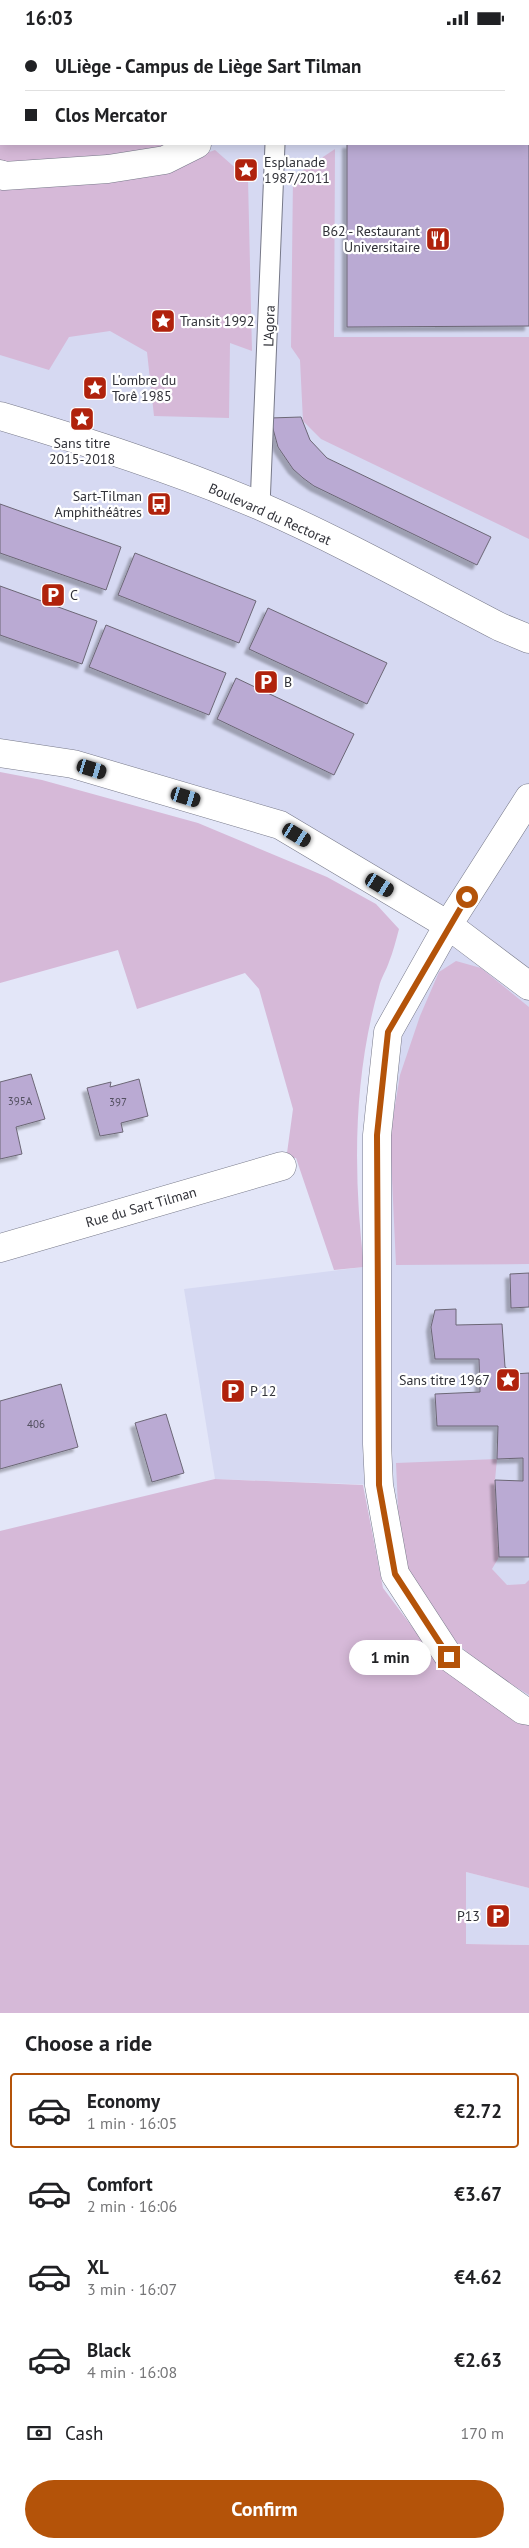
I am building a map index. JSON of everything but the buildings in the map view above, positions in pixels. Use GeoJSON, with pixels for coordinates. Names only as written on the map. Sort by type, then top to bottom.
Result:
{"type":"FeatureCollection","features":[{"type":"Feature","properties":{"kind":"street"},"geometry":{"type":"LineString","coordinates":[[0,174],[4,176],[108,169],[165,160],[196,145]]}},
{"type":"Feature","properties":{"kind":"street","name":"Boulevard du Rectorat"},"geometry":{"type":"LineString","coordinates":[[0,416],[85,441],[260,506],[320,534],[500,627],[529,639]]}},
{"type":"Feature","properties":{"kind":"street"},"geometry":{"type":"LineString","coordinates":[[0,753],[73,763],[280,825],[448,925],[529,986]]}},
{"type":"Feature","properties":{"kind":"street"},"geometry":{"type":"LineString","coordinates":[[529,798],[448,925],[388,1032],[377,1135],[379,1485],[395,1574],[449,1657],[523,1709],[529,1711]]}},
{"type":"Feature","properties":{"kind":"street","name":"Rue du Sart Tilman"},"geometry":{"type":"LineString","coordinates":[[0,1247],[282,1167]]}},
{"type":"Feature","properties":{"kind":"lane","name":"L'Agora"},"geometry":{"type":"LineString","coordinates":[[260,506],[275,145]]}},
{"type":"Feature","properties":{"kind":"shaded area"},"geometry":{"type":"Polygon","coordinates":[[[0,145],[529,145],[529,1711],[449,1657],[379,1485],[215,1479],[184,1289],[364,1267],[388,1032],[448,925],[280,825],[0,753],[0,145]]]}},
{"type":"Feature","properties":{"kind":"shaded area"},"geometry":{"type":"Polygon","coordinates":[[[0,145],[176,145],[166,151],[0,173],[0,145]]]}},
{"type":"Feature","properties":{"kind":"shaded area"},"geometry":{"type":"Polygon","coordinates":[[[335,149],[334,337],[529,337],[529,539],[321,439],[303,421],[300,360],[291,347],[293,177],[335,149]]]}},
{"type":"Feature","properties":{"kind":"shaded area"},"geometry":{"type":"Polygon","coordinates":[[[215,150],[248,179],[252,351],[230,343],[229,418],[154,416],[147,352],[110,331],[69,337],[49,370],[0,355],[0,177],[165,168],[215,150]]]}},
{"type":"Feature","properties":{"kind":"shaded area"},"geometry":{"type":"Polygon","coordinates":[[[0,772],[42,780],[198,823],[327,877],[376,904],[399,929],[380,984],[370,1021],[360,1091],[357,1161],[360,1232],[364,1267],[334,1270],[296,1158],[288,1158],[287,1153],[293,1109],[259,989],[245,973],[137,1009],[118,950],[0,983],[0,772]]]}},
{"type":"Feature","properties":{"kind":"shaded area"},"geometry":{"type":"Polygon","coordinates":[[[456,961],[481,968],[529,1007],[529,1264],[396,1265],[390,1136],[400,1075],[420,1016],[439,972],[456,961]]]}},
{"type":"Feature","properties":{"kind":"shaded area"},"geometry":{"type":"Polygon","coordinates":[[[497,1459],[495,1480],[499,1557],[492,1569],[507,1585],[525,1584],[529,1580],[529,1695],[481,1666],[444,1630],[411,1583],[399,1530],[396,1463],[497,1459]]]}},
{"type":"Feature","properties":{"kind":"shaded area"},"geometry":{"type":"Polygon","coordinates":[[[215,1479],[363,1485],[383,1588],[437,1660],[529,1724],[529,1888],[466,1872],[466,1944],[529,1945],[529,2013],[0,2013],[0,1531],[215,1479]]]}},
{"type":"Feature","properties":{"kind":"shaded area","name":"P13"},"geometry":{"type":"Polygon","coordinates":[[[466,1872],[529,1888],[529,1945],[466,1944],[466,1872]]]}},
{"type":"Feature","properties":{"kind":"place","name":"Esplanade 1987/2011"},"geometry":{"type":"Point","coordinates":[246,170]}},
{"type":"Feature","properties":{"kind":"place","name":"B62 - Restaurant Universitaire"},"geometry":{"type":"Point","coordinates":[438,239]}},
{"type":"Feature","properties":{"kind":"place","name":"Transit 1992"},"geometry":{"type":"Point","coordinates":[163,321]}},
{"type":"Feature","properties":{"kind":"place","name":"L'ombre du Torê 1985"},"geometry":{"type":"Point","coordinates":[95,388]}},
{"type":"Feature","properties":{"kind":"place","name":"Sans titre 2015-2018"},"geometry":{"type":"Point","coordinates":[82,419]}},
{"type":"Feature","properties":{"kind":"place","name":"Sart-Tilman Amphithéâtres"},"geometry":{"type":"Point","coordinates":[159,504]}},
{"type":"Feature","properties":{"kind":"place","name":"C"},"geometry":{"type":"Point","coordinates":[53,595]}},
{"type":"Feature","properties":{"kind":"place","name":"B"},"geometry":{"type":"Point","coordinates":[266,682]}},
{"type":"Feature","properties":{"kind":"place","name":"Sans titre 1967"},"geometry":{"type":"Point","coordinates":[508,1380]}},
{"type":"Feature","properties":{"kind":"place","name":"P 12"},"geometry":{"type":"Point","coordinates":[233,1391]}},
{"type":"Feature","properties":{"kind":"place","name":"P13"},"geometry":{"type":"Point","coordinates":[498,1916]}},
{"type":"Feature","properties":{"kind":"route"},"geometry":{"type":"LineString","coordinates":[[449,1657],[395,1574],[379,1485],[377,1444],[379,1332],[377,1135],[388,1032],[448,925],[467,897]]}}]}
